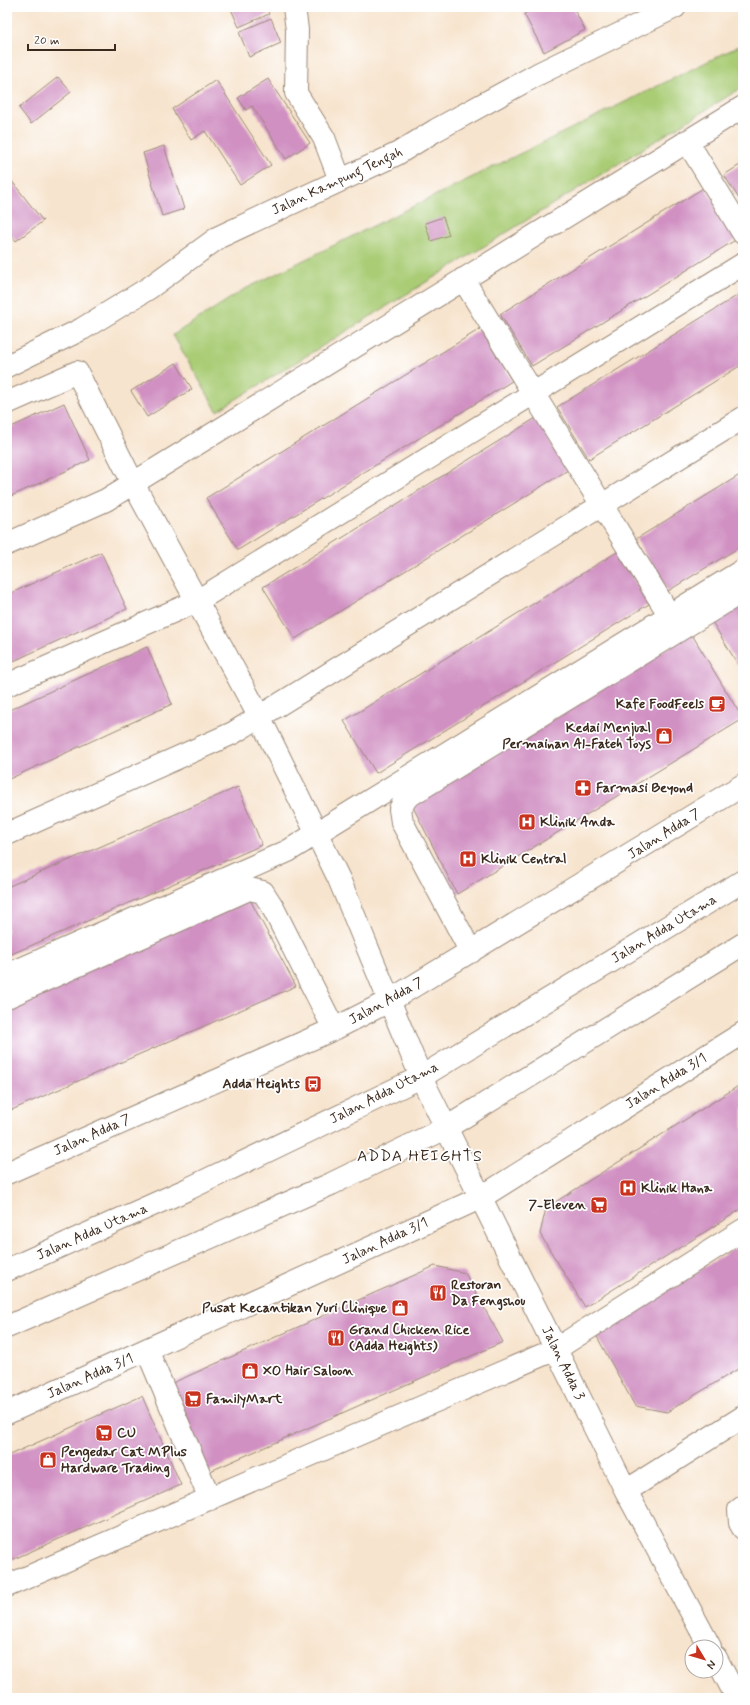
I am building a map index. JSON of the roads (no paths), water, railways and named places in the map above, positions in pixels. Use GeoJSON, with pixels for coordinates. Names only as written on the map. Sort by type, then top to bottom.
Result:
{"type":"FeatureCollection","features":[{"type":"Feature","properties":{"kind":"street"},"geometry":{"type":"LineString","coordinates":[[294,7],[297,30],[296,93],[324,138],[340,180]]}},
{"type":"Feature","properties":{"kind":"street","name":"Jalan Kampung Tengah"},"geometry":{"type":"LineString","coordinates":[[7,366],[82,328],[149,288],[219,237],[397,154],[436,130],[540,73],[675,7]]}},
{"type":"Feature","properties":{"kind":"street"},"geometry":{"type":"LineString","coordinates":[[7,544],[106,500],[743,106]]}},
{"type":"Feature","properties":{"kind":"street"},"geometry":{"type":"LineString","coordinates":[[687,141],[743,233]]}},
{"type":"Feature","properties":{"kind":"street"},"geometry":{"type":"LineString","coordinates":[[7,686],[197,601],[743,264]]}},
{"type":"Feature","properties":{"kind":"street"},"geometry":{"type":"LineString","coordinates":[[463,279],[670,616]]}},
{"type":"Feature","properties":{"kind":"street","name":"Jalan Adda 3"},"geometry":{"type":"LineString","coordinates":[[7,403],[77,372],[133,483],[259,716],[338,879],[421,1077],[626,1491],[706,1639]]}},
{"type":"Feature","properties":{"kind":"street"},"geometry":{"type":"LineString","coordinates":[[7,834],[233,733],[743,418]]}},
{"type":"Feature","properties":{"kind":"street"},"geometry":{"type":"LineString","coordinates":[[7,975],[288,850],[317,834],[743,570]]}},
{"type":"Feature","properties":{"kind":"street"},"geometry":{"type":"LineString","coordinates":[[471,952],[402,822],[400,809],[407,797],[743,591]]}},
{"type":"Feature","properties":{"kind":"street","name":"Jalan Adda 7"},"geometry":{"type":"LineString","coordinates":[[8,1169],[334,1029],[389,1001],[743,785]]}},
{"type":"Feature","properties":{"kind":"street","name":"Jalan Adda Utama"},"geometry":{"type":"LineString","coordinates":[[7,1270],[188,1189],[421,1077],[743,881]]}},
{"type":"Feature","properties":{"kind":"street"},"geometry":{"type":"LineString","coordinates":[[7,997],[250,889],[262,892],[272,906],[334,1029]]}},
{"type":"Feature","properties":{"kind":"street"},"geometry":{"type":"LineString","coordinates":[[7,1327],[332,1184],[446,1128],[743,944]]}},
{"type":"Feature","properties":{"kind":"street","name":"Jalan Adda 3/1"},"geometry":{"type":"LineString","coordinates":[[7,1413],[480,1198],[743,1033]]}},
{"type":"Feature","properties":{"kind":"street"},"geometry":{"type":"LineString","coordinates":[[7,1586],[556,1349],[743,1230]]}},
{"type":"Feature","properties":{"kind":"street"},"geometry":{"type":"LineString","coordinates":[[147,1350],[210,1499]]}},
{"type":"Feature","properties":{"kind":"street"},"geometry":{"type":"LineString","coordinates":[[626,1491],[743,1417]]}},
{"type":"Feature","properties":{"kind":"street"},"geometry":{"type":"LineString","coordinates":[[743,1507],[739,1510],[740,1523],[743,1528]]}},
{"type":"Feature","properties":{"kind":"street"},"geometry":{"type":"LineString","coordinates":[[724,1671],[739,1696]]}},
{"type":"Feature","properties":{"kind":"place","name":"Kafe FoodFeels"},"geometry":{"type":"Point","coordinates":[717,704]}},
{"type":"Feature","properties":{"kind":"place","name":"Kedai Menjual Permainan Al-Fateh Toys"},"geometry":{"type":"Point","coordinates":[664,736]}},
{"type":"Feature","properties":{"kind":"place","name":"Farmasi Beyond"},"geometry":{"type":"Point","coordinates":[583,788]}},
{"type":"Feature","properties":{"kind":"place","name":"Klinik Anda"},"geometry":{"type":"Point","coordinates":[527,822]}},
{"type":"Feature","properties":{"kind":"place","name":"Klinik Central"},"geometry":{"type":"Point","coordinates":[468,859]}},
{"type":"Feature","properties":{"kind":"place","name":"Adda Heights"},"geometry":{"type":"Point","coordinates":[313,1084]}},
{"type":"Feature","properties":{"kind":"place","name":"Klinik Hana"},"geometry":{"type":"Point","coordinates":[628,1188]}},
{"type":"Feature","properties":{"kind":"place","name":"7-Eleven"},"geometry":{"type":"Point","coordinates":[599,1205]}},
{"type":"Feature","properties":{"kind":"place","name":"Restoran Da Fengshou"},"geometry":{"type":"Point","coordinates":[438,1293]}},
{"type":"Feature","properties":{"kind":"place","name":"Pusat Kecantikan Yuri Clinique"},"geometry":{"type":"Point","coordinates":[400,1308]}},
{"type":"Feature","properties":{"kind":"place","name":"Grand Chicken Rice (Adda Heights)"},"geometry":{"type":"Point","coordinates":[336,1338]}},
{"type":"Feature","properties":{"kind":"place","name":"XO Hair Saloon"},"geometry":{"type":"Point","coordinates":[250,1371]}},
{"type":"Feature","properties":{"kind":"place","name":"FamilyMart"},"geometry":{"type":"Point","coordinates":[193,1399]}},
{"type":"Feature","properties":{"kind":"place","name":"CU"},"geometry":{"type":"Point","coordinates":[104,1433]}},
{"type":"Feature","properties":{"kind":"place","name":"Pengedar Cat MPlus Hardware Trading"},"geometry":{"type":"Point","coordinates":[48,1460]}},
{"type":"Feature","properties":{"kind":"district","name":"ADDA HEIGHTS"},"geometry":{"type":"Point","coordinates":[420,1156]}}]}
